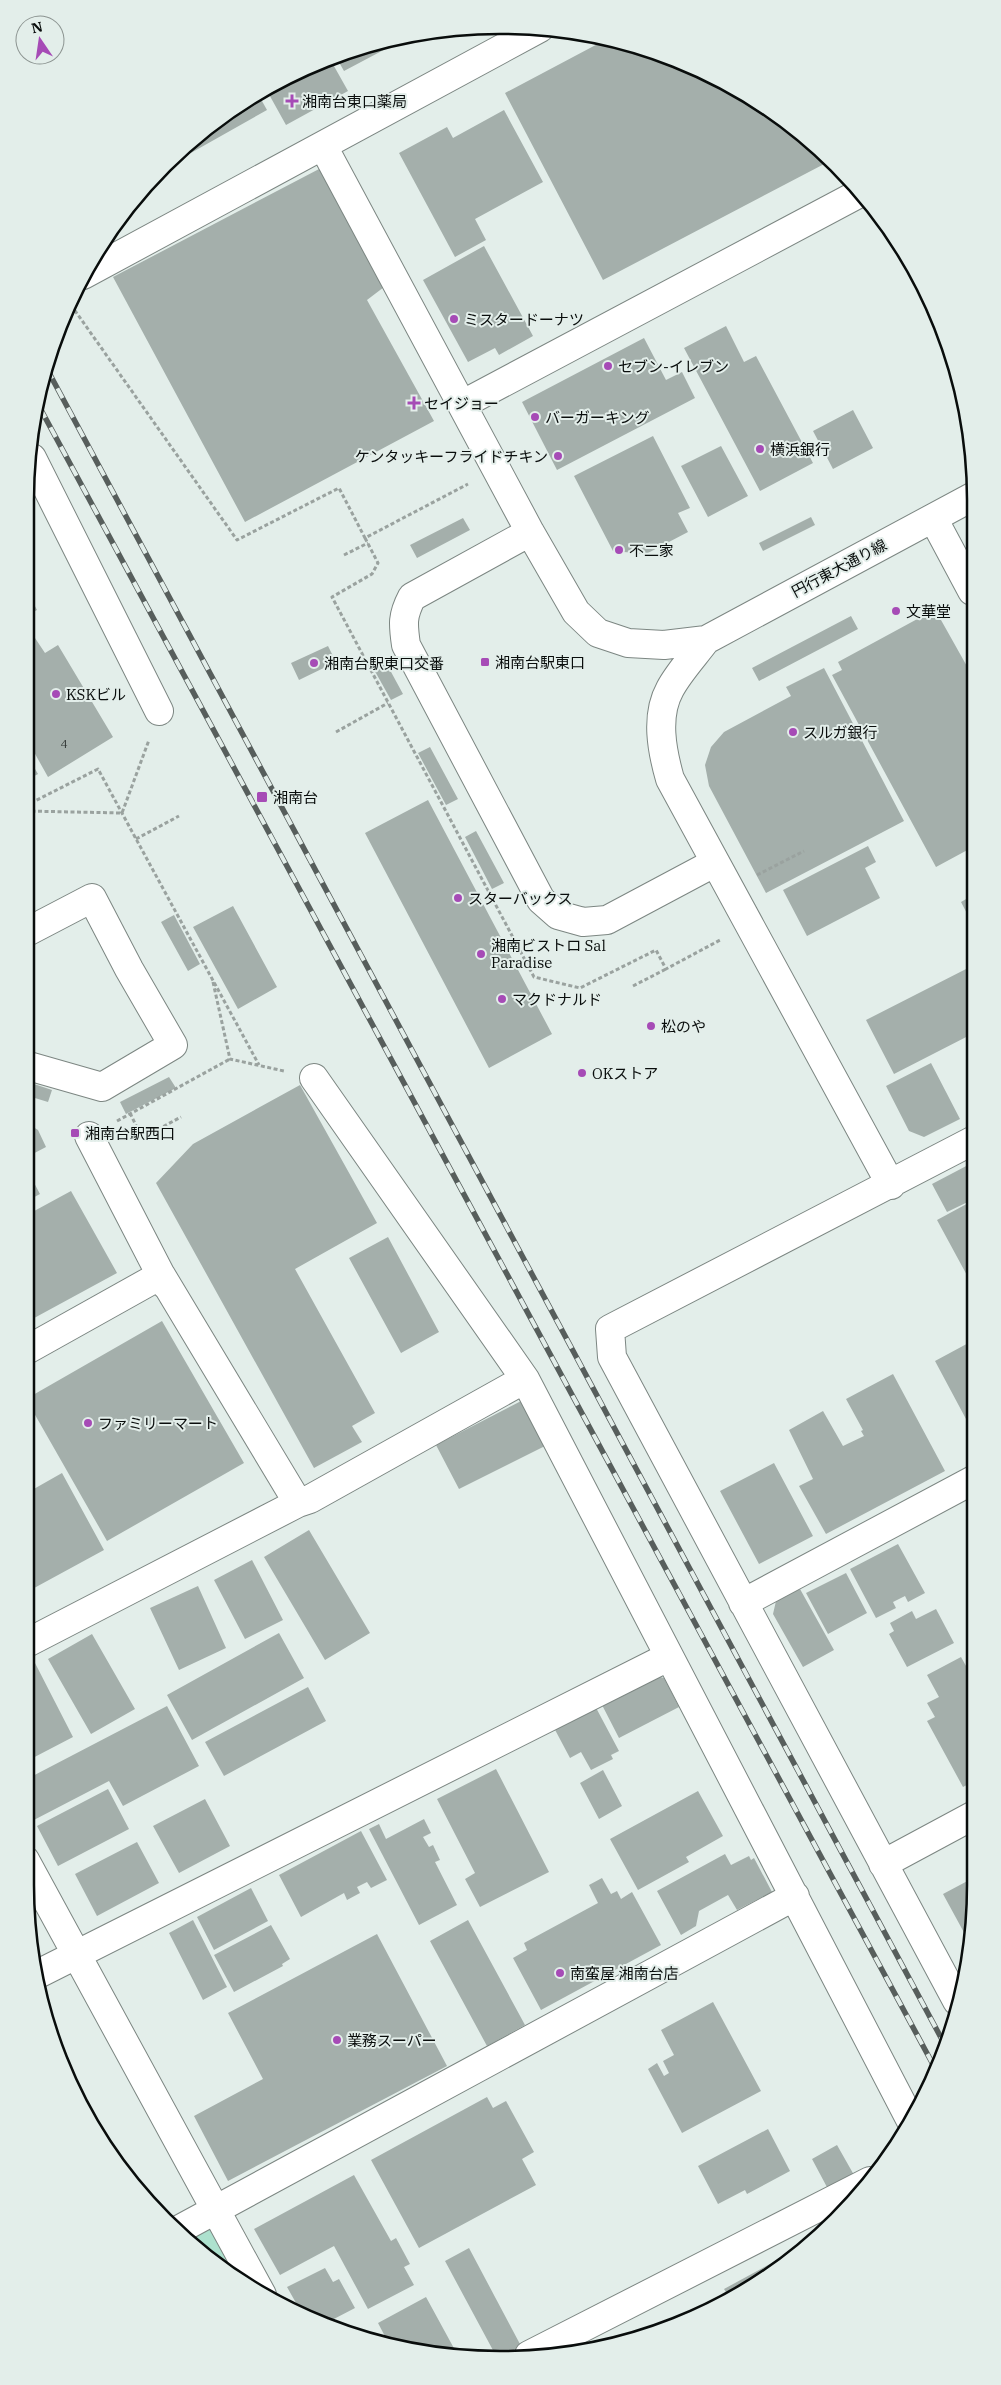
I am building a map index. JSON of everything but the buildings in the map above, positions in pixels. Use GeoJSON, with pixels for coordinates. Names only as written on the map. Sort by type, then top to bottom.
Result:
{"type":"FeatureCollection","features":[{"type":"Feature","properties":{"kind":"street"},"geometry":{"type":"LineString","coordinates":[[95,268],[527,35]]}},
{"type":"Feature","properties":{"kind":"street"},"geometry":{"type":"LineString","coordinates":[[323,146],[530,532],[576,612],[598,633],[628,643],[664,645],[706,640]]}},
{"type":"Feature","properties":{"kind":"street"},"geometry":{"type":"LineString","coordinates":[[463,404],[854,196]]}},
{"type":"Feature","properties":{"kind":"street"},"geometry":{"type":"LineString","coordinates":[[36,465],[159,711]]}},
{"type":"Feature","properties":{"kind":"street","name":"円行東大通り線"},"geometry":{"type":"LineString","coordinates":[[706,640],[967,500]]}},
{"type":"Feature","properties":{"kind":"street"},"geometry":{"type":"LineString","coordinates":[[933,518],[967,582]]}},
{"type":"Feature","properties":{"kind":"street"},"geometry":{"type":"LineString","coordinates":[[530,532],[412,597],[404,613],[403,627],[406,645],[540,900],[558,915],[583,922],[607,920],[714,863]]}},
{"type":"Feature","properties":{"kind":"street"},"geometry":{"type":"LineString","coordinates":[[706,640],[669,690],[662,717],[662,749],[670,779],[714,863],[891,1185]]}},
{"type":"Feature","properties":{"kind":"street"},"geometry":{"type":"LineString","coordinates":[[34,928],[92,898],[129,969],[173,1045],[102,1088],[34,1068]]}},
{"type":"Feature","properties":{"kind":"street"},"geometry":{"type":"LineString","coordinates":[[314,1078],[525,1379],[907,2114]]}},
{"type":"Feature","properties":{"kind":"street"},"geometry":{"type":"LineString","coordinates":[[89,1136],[166,1285],[298,1503]]}},
{"type":"Feature","properties":{"kind":"street"},"geometry":{"type":"LineString","coordinates":[[954,1995],[612,1357],[610,1329],[891,1185],[967,1144]]}},
{"type":"Feature","properties":{"kind":"street"},"geometry":{"type":"LineString","coordinates":[[34,1346],[161,1275],[166,1285]]}},
{"type":"Feature","properties":{"kind":"street"},"geometry":{"type":"LineString","coordinates":[[34,1639],[298,1503],[310,1499],[525,1379]]}},
{"type":"Feature","properties":{"kind":"street"},"geometry":{"type":"LineString","coordinates":[[743,1604],[967,1483]]}},
{"type":"Feature","properties":{"kind":"street"},"geometry":{"type":"LineString","coordinates":[[42,1972],[76,1953],[668,1657]]}},
{"type":"Feature","properties":{"kind":"street"},"geometry":{"type":"LineString","coordinates":[[883,1864],[967,1819]]}},
{"type":"Feature","properties":{"kind":"street"},"geometry":{"type":"LineString","coordinates":[[34,1876],[255,2281]]}},
{"type":"Feature","properties":{"kind":"street"},"geometry":{"type":"LineString","coordinates":[[183,2226],[795,1896]]}},
{"type":"Feature","properties":{"kind":"street"},"geometry":{"type":"LineString","coordinates":[[541,2349],[853,2190]]}},
{"type":"Feature","properties":{"kind":"path"},"geometry":{"type":"LineString","coordinates":[[74,310],[238,540],[339,488],[365,538],[475,481]]}},
{"type":"Feature","properties":{"kind":"path"},"geometry":{"type":"LineString","coordinates":[[344,555],[368,543]]}},
{"type":"Feature","properties":{"kind":"path"},"geometry":{"type":"LineString","coordinates":[[336,732],[388,703]]}},
{"type":"Feature","properties":{"kind":"path"},"geometry":{"type":"LineString","coordinates":[[122,814],[159,711]]}},
{"type":"Feature","properties":{"kind":"path"},"geometry":{"type":"LineString","coordinates":[[34,801],[98,769],[259,1066]]}},
{"type":"Feature","properties":{"kind":"path"},"geometry":{"type":"LineString","coordinates":[[34,811],[122,814]]}},
{"type":"Feature","properties":{"kind":"path"},"geometry":{"type":"LineString","coordinates":[[136,839],[179,816]]}},
{"type":"Feature","properties":{"kind":"path"},"geometry":{"type":"LineString","coordinates":[[748,879],[804,852]]}},
{"type":"Feature","properties":{"kind":"path"},"geometry":{"type":"LineString","coordinates":[[633,986],[666,968]]}},
{"type":"Feature","properties":{"kind":"path"},"geometry":{"type":"LineString","coordinates":[[212,977],[230,1059]]}},
{"type":"Feature","properties":{"kind":"path"},"geometry":{"type":"LineString","coordinates":[[89,1136],[230,1059],[314,1078]]}},
{"type":"Feature","properties":{"kind":"path"},"geometry":{"type":"LineString","coordinates":[[130,1114],[142,1138],[181,1117]]}},
{"type":"Feature","properties":{"kind":"green space"},"geometry":{"type":"Polygon","coordinates":[[[215,2209],[255,2281],[216,2255],[184,2227],[215,2209]]]}},
{"type":"Feature","properties":{"kind":"railway"},"geometry":{"type":"LineString","coordinates":[[51,377],[941,2038]]}},
{"type":"Feature","properties":{"kind":"railway"},"geometry":{"type":"LineString","coordinates":[[42,413],[932,2063]]}},
{"type":"Feature","properties":{"kind":"place","name":"湘南台東口薬局"},"geometry":{"type":"Point","coordinates":[292,101]}},
{"type":"Feature","properties":{"kind":"place","name":"ミスタードーナツ"},"geometry":{"type":"Point","coordinates":[454,319]}},
{"type":"Feature","properties":{"kind":"place","name":"セブン-イレブン"},"geometry":{"type":"Point","coordinates":[608,366]}},
{"type":"Feature","properties":{"kind":"place","name":"セイジョー"},"geometry":{"type":"Point","coordinates":[414,403]}},
{"type":"Feature","properties":{"kind":"place","name":"バーガーキング"},"geometry":{"type":"Point","coordinates":[535,417]}},
{"type":"Feature","properties":{"kind":"place","name":"横浜銀行"},"geometry":{"type":"Point","coordinates":[760,449]}},
{"type":"Feature","properties":{"kind":"place","name":"ケンタッキーフライドチキン"},"geometry":{"type":"Point","coordinates":[558,456]}},
{"type":"Feature","properties":{"kind":"place","name":"不二家"},"geometry":{"type":"Point","coordinates":[619,550]}},
{"type":"Feature","properties":{"kind":"place","name":"文華堂"},"geometry":{"type":"Point","coordinates":[896,611]}},
{"type":"Feature","properties":{"kind":"place","name":"湘南台駅東口"},"geometry":{"type":"Point","coordinates":[485,662]}},
{"type":"Feature","properties":{"kind":"place","name":"湘南台駅東口交番"},"geometry":{"type":"Point","coordinates":[314,663]}},
{"type":"Feature","properties":{"kind":"place","name":"KSKビル"},"geometry":{"type":"Point","coordinates":[56,694]}},
{"type":"Feature","properties":{"kind":"place","name":"スルガ銀行"},"geometry":{"type":"Point","coordinates":[793,732]}},
{"type":"Feature","properties":{"kind":"place","name":"湘南台"},"geometry":{"type":"Point","coordinates":[262,797]}},
{"type":"Feature","properties":{"kind":"place","name":"スターバックス"},"geometry":{"type":"Point","coordinates":[458,898]}},
{"type":"Feature","properties":{"kind":"place","name":"湘南ビストロ Sal Paradise"},"geometry":{"type":"Point","coordinates":[481,954]}},
{"type":"Feature","properties":{"kind":"place","name":"マクドナルド"},"geometry":{"type":"Point","coordinates":[502,999]}},
{"type":"Feature","properties":{"kind":"place","name":"松のや"},"geometry":{"type":"Point","coordinates":[651,1026]}},
{"type":"Feature","properties":{"kind":"place","name":"OKストア"},"geometry":{"type":"Point","coordinates":[582,1073]}},
{"type":"Feature","properties":{"kind":"place","name":"湘南台駅西口"},"geometry":{"type":"Point","coordinates":[75,1133]}},
{"type":"Feature","properties":{"kind":"place","name":"ファミリーマート"},"geometry":{"type":"Point","coordinates":[88,1423]}},
{"type":"Feature","properties":{"kind":"place","name":"南蛮屋 湘南台店"},"geometry":{"type":"Point","coordinates":[560,1973]}},
{"type":"Feature","properties":{"kind":"place","name":"業務スーパー"},"geometry":{"type":"Point","coordinates":[337,2040]}}]}
